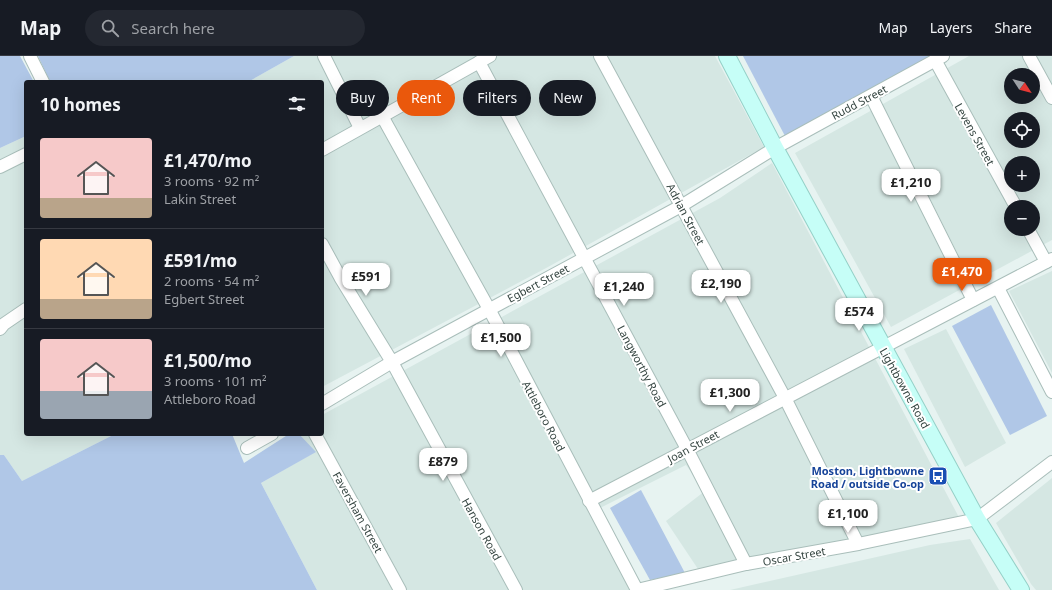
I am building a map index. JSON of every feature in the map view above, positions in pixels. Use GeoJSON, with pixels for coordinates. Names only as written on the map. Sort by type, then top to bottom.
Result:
{"type":"FeatureCollection","features":[{"type":"Feature","properties":{"kind":"main road","name":"Lightbowne Road"},"geometry":{"type":"LineString","coordinates":[[727,56],[775,148],[977,519],[1021,590]]}},
{"type":"Feature","properties":{"kind":"street"},"geometry":{"type":"LineString","coordinates":[[30,56],[42,80]]}},
{"type":"Feature","properties":{"kind":"street"},"geometry":{"type":"LineString","coordinates":[[324,56],[360,128]]}},
{"type":"Feature","properties":{"kind":"street","name":"Adrian Street"},"geometry":{"type":"LineString","coordinates":[[600,56],[785,398],[858,544]]}},
{"type":"Feature","properties":{"kind":"street"},"geometry":{"type":"LineString","coordinates":[[1029,56],[1052,98]]}},
{"type":"Feature","properties":{"kind":"street"},"geometry":{"type":"LineString","coordinates":[[389,112],[487,58]]}},
{"type":"Feature","properties":{"kind":"street","name":"Langworthy Road"},"geometry":{"type":"LineString","coordinates":[[487,58],[584,258],[687,449],[746,564]]}},
{"type":"Feature","properties":{"kind":"street","name":"Rudd Street"},"geometry":{"type":"LineString","coordinates":[[775,148],[939,58]]}},
{"type":"Feature","properties":{"kind":"street","name":"Levens Street"},"geometry":{"type":"LineString","coordinates":[[939,58],[1012,200]]}},
{"type":"Feature","properties":{"kind":"street"},"geometry":{"type":"LineString","coordinates":[[870,96],[973,300]]}},
{"type":"Feature","properties":{"kind":"street"},"geometry":{"type":"LineString","coordinates":[[324,149],[382,116]]}},
{"type":"Feature","properties":{"kind":"street","name":"Attleboro Road"},"geometry":{"type":"LineString","coordinates":[[382,116],[489,309],[637,590]]}},
{"type":"Feature","properties":{"kind":"street","name":"Egbert Street"},"geometry":{"type":"LineString","coordinates":[[324,403],[392,362],[681,206],[775,148]]}},
{"type":"Feature","properties":{"kind":"street"},"geometry":{"type":"LineString","coordinates":[[0,167],[24,155]]}},
{"type":"Feature","properties":{"kind":"street"},"geometry":{"type":"LineString","coordinates":[[1033,236],[1049,260]]}},
{"type":"Feature","properties":{"kind":"street","name":"Hanson Road"},"geometry":{"type":"LineString","coordinates":[[324,248],[340,277],[392,362],[516,590]]}},
{"type":"Feature","properties":{"kind":"street","name":"Joan Street"},"geometry":{"type":"LineString","coordinates":[[589,501],[1049,260]]}},
{"type":"Feature","properties":{"kind":"street"},"geometry":{"type":"LineString","coordinates":[[998,288],[1052,392]]}},
{"type":"Feature","properties":{"kind":"street"},"geometry":{"type":"LineString","coordinates":[[0,329],[4,324],[24,310]]}},
{"type":"Feature","properties":{"kind":"street"},"geometry":{"type":"LineString","coordinates":[[247,448],[268,436]]}},
{"type":"Feature","properties":{"kind":"street","name":"Faversham Street"},"geometry":{"type":"LineString","coordinates":[[316,436],[400,590]]}},
{"type":"Feature","properties":{"kind":"street","name":"Oscar Street"},"geometry":{"type":"LineString","coordinates":[[637,590],[746,564],[858,544],[977,519],[1052,462]]}},
{"type":"Feature","properties":{"kind":"shaded area"},"geometry":{"type":"Polygon","coordinates":[[[0,56],[20,56],[33,80],[24,80],[24,137],[0,148],[0,56]]]}},
{"type":"Feature","properties":{"kind":"shaded area"},"geometry":{"type":"Polygon","coordinates":[[[38,56],[294,56],[252,80],[49,80],[38,56]]]}},
{"type":"Feature","properties":{"kind":"shaded area"},"geometry":{"type":"Polygon","coordinates":[[[294,56],[715,56],[764,147],[548,267],[324,386],[324,80],[252,80],[294,56]]]}},
{"type":"Feature","properties":{"kind":"shaded area"},"geometry":{"type":"Polygon","coordinates":[[[743,56],[935,56],[785,136],[743,56]]]}},
{"type":"Feature","properties":{"kind":"shaded area"},"geometry":{"type":"Polygon","coordinates":[[[969,56],[1052,56],[1052,240],[891,327],[795,153],[969,56]]]}},
{"type":"Feature","properties":{"kind":"shaded area"},"geometry":{"type":"Polygon","coordinates":[[[24,137],[24,436],[111,436],[22,481],[4,455],[0,455],[0,148],[24,137]]]}},
{"type":"Feature","properties":{"kind":"shaded area"},"geometry":{"type":"Polygon","coordinates":[[[772,163],[963,525],[704,578],[666,521],[705,491],[686,465],[596,510],[631,590],[317,590],[261,483],[315,452],[301,436],[324,436],[324,414],[720,198],[772,163]]]}},
{"type":"Feature","properties":{"kind":"shaded area"},"geometry":{"type":"Polygon","coordinates":[[[1052,271],[1052,373],[1009,291],[1052,271]]]}},
{"type":"Feature","properties":{"kind":"shaded area"},"geometry":{"type":"Polygon","coordinates":[[[991,305],[1047,416],[1010,435],[952,326],[991,305]]]}},
{"type":"Feature","properties":{"kind":"shaded area"},"geometry":{"type":"Polygon","coordinates":[[[946,329],[1006,443],[965,467],[904,349],[946,329]]]}},
{"type":"Feature","properties":{"kind":"shaded area"},"geometry":{"type":"Polygon","coordinates":[[[111,436],[233,436],[244,463],[286,436],[301,436],[316,452],[261,483],[317,590],[0,590],[0,455],[4,455],[22,481],[111,436]]]}},
{"type":"Feature","properties":{"kind":"shaded area"},"geometry":{"type":"Polygon","coordinates":[[[1052,478],[1052,590],[1036,590],[1031,584],[996,523],[1052,478]]]}},
{"type":"Feature","properties":{"kind":"shaded area"},"geometry":{"type":"Polygon","coordinates":[[[641,490],[685,573],[650,580],[610,508],[641,490]]]}},
{"type":"Feature","properties":{"kind":"shaded area"},"geometry":{"type":"Polygon","coordinates":[[[970,539],[999,590],[730,590],[930,545],[970,539]]]}},
{"type":"Feature","properties":{"kind":"place","name":"Moston, Lightbowne Road / outside Co-op"},"geometry":{"type":"Point","coordinates":[938,476]}}]}
